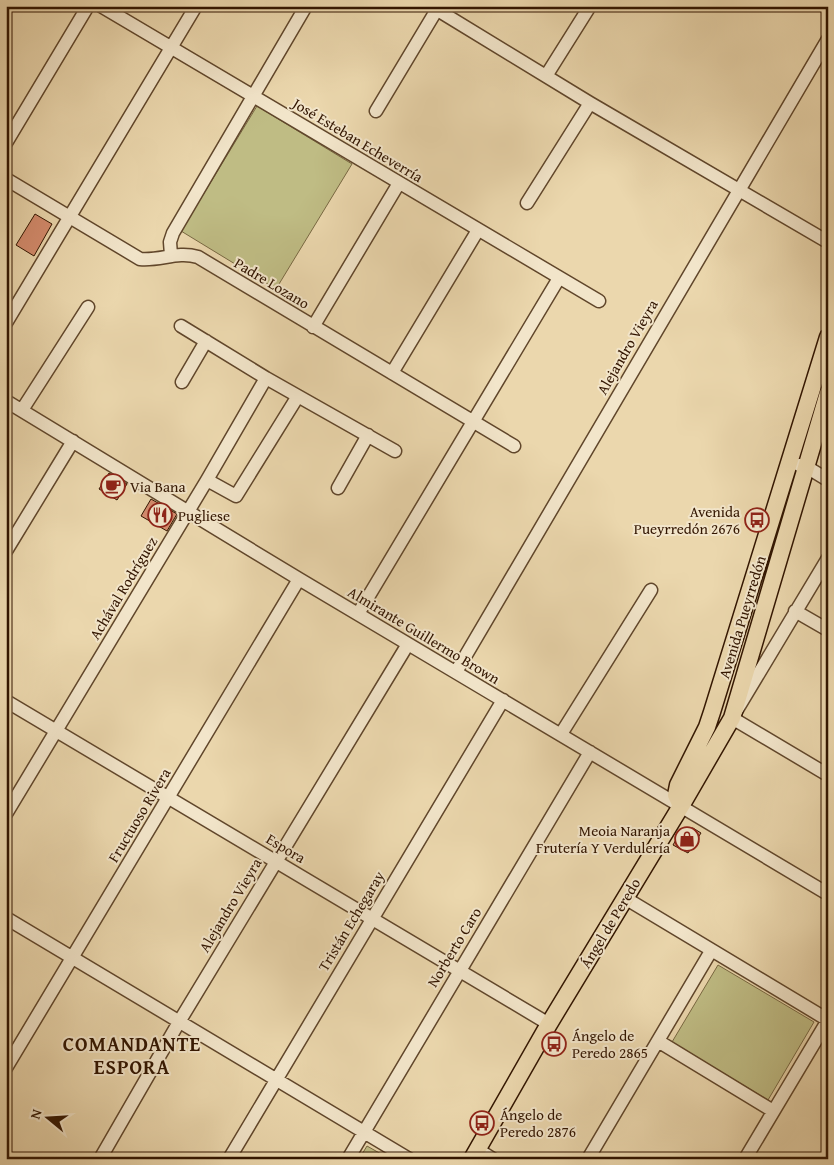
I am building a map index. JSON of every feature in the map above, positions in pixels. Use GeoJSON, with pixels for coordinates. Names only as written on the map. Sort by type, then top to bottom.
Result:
{"type":"FeatureCollection","features":[{"type":"Feature","properties":{"kind":"main road","name":"Avenida Pueyrredón"},"geometry":{"type":"LineString","coordinates":[[681,806],[676,795],[678,785],[707,727],[828,337]]}},
{"type":"Feature","properties":{"kind":"main road","name":"Avenida Pueyrredón"},"geometry":{"type":"LineString","coordinates":[[732,718],[828,393]]}},
{"type":"Feature","properties":{"kind":"main road","name":"Ángel de Peredo"},"geometry":{"type":"LineString","coordinates":[[475,1154],[549,1024],[732,718]]}},
{"type":"Feature","properties":{"kind":"street"},"geometry":{"type":"LineString","coordinates":[[6,143],[88,6]]}},
{"type":"Feature","properties":{"kind":"street","name":"José Esteban Echeverría"},"geometry":{"type":"LineString","coordinates":[[100,6],[599,301]]}},
{"type":"Feature","properties":{"kind":"street"},"geometry":{"type":"LineString","coordinates":[[6,323],[196,6]]}},
{"type":"Feature","properties":{"kind":"street"},"geometry":{"type":"LineString","coordinates":[[171,256],[170,242],[173,233],[306,6]]}},
{"type":"Feature","properties":{"kind":"street"},"geometry":{"type":"LineString","coordinates":[[546,76],[590,6]]}},
{"type":"Feature","properties":{"kind":"street"},"geometry":{"type":"LineString","coordinates":[[376,111],[436,7],[590,103],[828,242]]}},
{"type":"Feature","properties":{"kind":"street","name":"Alejandro Vieyra"},"geometry":{"type":"LineString","coordinates":[[456,672],[828,38]]}},
{"type":"Feature","properties":{"kind":"street"},"geometry":{"type":"LineString","coordinates":[[527,204],[590,103]]}},
{"type":"Feature","properties":{"kind":"street","name":"Padre Lozano"},"geometry":{"type":"LineString","coordinates":[[6,179],[140,259],[149,260],[187,254],[198,257],[514,446]]}},
{"type":"Feature","properties":{"kind":"street"},"geometry":{"type":"LineString","coordinates":[[313,327],[399,183]]}},
{"type":"Feature","properties":{"kind":"street"},"geometry":{"type":"LineString","coordinates":[[392,373],[478,230]]}},
{"type":"Feature","properties":{"kind":"street"},"geometry":{"type":"LineString","coordinates":[[358,614],[559,278]]}},
{"type":"Feature","properties":{"kind":"street"},"geometry":{"type":"LineString","coordinates":[[22,410],[88,308]]}},
{"type":"Feature","properties":{"kind":"street"},"geometry":{"type":"LineString","coordinates":[[181,326],[266,378],[395,451]]}},
{"type":"Feature","properties":{"kind":"street"},"geometry":{"type":"LineString","coordinates":[[182,382],[206,341]]}},
{"type":"Feature","properties":{"kind":"street","name":"Achával Rodríguez"},"geometry":{"type":"LineString","coordinates":[[6,814],[207,480],[266,378]]}},
{"type":"Feature","properties":{"kind":"street"},"geometry":{"type":"LineString","coordinates":[[207,480],[236,496],[298,396]]}},
{"type":"Feature","properties":{"kind":"street","name":"Almirante Guillermo Brown"},"geometry":{"type":"LineString","coordinates":[[6,401],[299,579],[828,894]]}},
{"type":"Feature","properties":{"kind":"street"},"geometry":{"type":"LineString","coordinates":[[338,488],[368,435]]}},
{"type":"Feature","properties":{"kind":"street"},"geometry":{"type":"LineString","coordinates":[[7,547],[74,441]]}},
{"type":"Feature","properties":{"kind":"street"},"geometry":{"type":"LineString","coordinates":[[789,462],[805,466],[828,480]]}},
{"type":"Feature","properties":{"kind":"street","name":"Ángel de Peredo"},"geometry":{"type":"LineString","coordinates":[[732,718],[828,558]]}},
{"type":"Feature","properties":{"kind":"street","name":"Fructuoso Rivera"},"geometry":{"type":"LineString","coordinates":[[6,1068],[299,579]]}},
{"type":"Feature","properties":{"kind":"street"},"geometry":{"type":"LineString","coordinates":[[561,734],[650,590]]}},
{"type":"Feature","properties":{"kind":"street"},"geometry":{"type":"LineString","coordinates":[[795,611],[828,630]]}},
{"type":"Feature","properties":{"kind":"street","name":"Alejandro Vieyra"},"geometry":{"type":"LineString","coordinates":[[100,1159],[179,1022],[408,644]]}},
{"type":"Feature","properties":{"kind":"street","name":"Tristán Echegaray"},"geometry":{"type":"LineString","coordinates":[[229,1159],[371,918],[503,700]]}},
{"type":"Feature","properties":{"kind":"street","name":"Espora"},"geometry":{"type":"LineString","coordinates":[[6,701],[549,1024]]}},
{"type":"Feature","properties":{"kind":"street"},"geometry":{"type":"LineString","coordinates":[[732,718],[828,775]]}},
{"type":"Feature","properties":{"kind":"street","name":"Norberto Caro"},"geometry":{"type":"LineString","coordinates":[[348,1159],[590,752]]}},
{"type":"Feature","properties":{"kind":"street"},"geometry":{"type":"LineString","coordinates":[[625,898],[828,1020],[745,1159]]}},
{"type":"Feature","properties":{"kind":"street"},"geometry":{"type":"LineString","coordinates":[[6,918],[409,1159]]}},
{"type":"Feature","properties":{"kind":"street"},"geometry":{"type":"LineString","coordinates":[[588,1159],[711,951]]}},
{"type":"Feature","properties":{"kind":"street"},"geometry":{"type":"LineString","coordinates":[[658,1042],[773,1111]]}},
{"type":"Feature","properties":{"kind":"street"},"geometry":{"type":"LineString","coordinates":[[475,1154],[493,1159]]}},
{"type":"Feature","properties":{"kind":"shaded area"},"geometry":{"type":"Polygon","coordinates":[[[257,106],[352,164],[276,289],[181,231],[257,106]]]}},
{"type":"Feature","properties":{"kind":"shaded area"},"geometry":{"type":"Polygon","coordinates":[[[718,965],[814,1022],[768,1100],[672,1042],[718,965]]]}},
{"type":"Feature","properties":{"kind":"shaded area"},"geometry":{"type":"Polygon","coordinates":[[[367,1146],[390,1159],[359,1159],[367,1146]]]}},
{"type":"Feature","properties":{"kind":"building"},"geometry":{"type":"Polygon","coordinates":[[[35,214],[52,224],[34,256],[16,245],[35,214]]]}},
{"type":"Feature","properties":{"kind":"building","name":"Via Bana"},"geometry":{"type":"Polygon","coordinates":[[[109,473],[127,484],[117,500],[99,489],[109,473]]]}},
{"type":"Feature","properties":{"kind":"building","name":"Pugliese"},"geometry":{"type":"Polygon","coordinates":[[[151,499],[177,514],[167,531],[141,516],[151,499]]]}},
{"type":"Feature","properties":{"kind":"building","name":"Meoia Naranja Frutería Y Verdulería"},"geometry":{"type":"Polygon","coordinates":[[[693,828],[701,833],[688,853],[673,845],[682,829],[693,828]]]}},
{"type":"Feature","properties":{"kind":"place","name":"Via Bana"},"geometry":{"type":"Point","coordinates":[113,486]}},
{"type":"Feature","properties":{"kind":"place","name":"Pugliese"},"geometry":{"type":"Point","coordinates":[160,515]}},
{"type":"Feature","properties":{"kind":"place","name":"Avenida Pueyrredón 2676"},"geometry":{"type":"Point","coordinates":[757,520]}},
{"type":"Feature","properties":{"kind":"place","name":"Meoia Naranja Frutería Y Verdulería"},"geometry":{"type":"Point","coordinates":[687,839]}},
{"type":"Feature","properties":{"kind":"place","name":"Ángelo de Peredo 2865"},"geometry":{"type":"Point","coordinates":[554,1044]}},
{"type":"Feature","properties":{"kind":"place","name":"Ángelo de Peredo 2876"},"geometry":{"type":"Point","coordinates":[482,1123]}},
{"type":"Feature","properties":{"kind":"district","name":"COMANDANTE ESPORA"},"geometry":{"type":"Point","coordinates":[132,1054]}}]}
